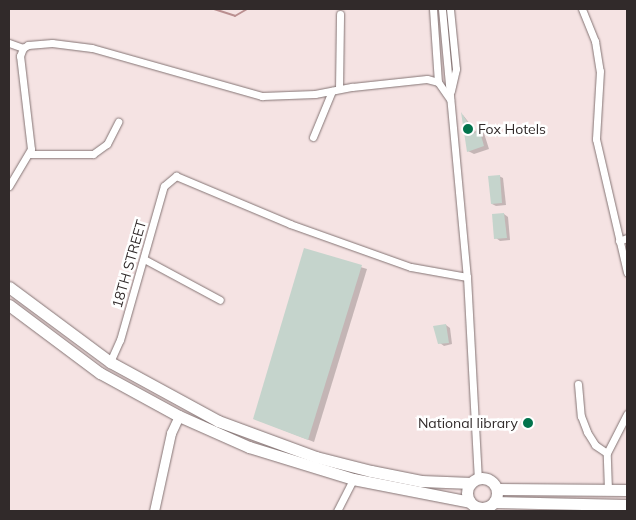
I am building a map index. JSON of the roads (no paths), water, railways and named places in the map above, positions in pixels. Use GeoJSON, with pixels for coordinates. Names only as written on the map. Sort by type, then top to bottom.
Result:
{"type":"FeatureCollection","features":[{"type":"Feature","properties":{"kind":"highway"},"geometry":{"type":"LineString","coordinates":[[9,287],[110,362],[218,421],[297,451],[406,479],[474,480],[488,478],[497,489]]}},
{"type":"Feature","properties":{"kind":"highway"},"geometry":{"type":"LineString","coordinates":[[9,305],[100,373],[179,416],[249,447],[353,479],[470,502],[484,508],[494,502],[497,489]]}},
{"type":"Feature","properties":{"kind":"highway"},"geometry":{"type":"LineString","coordinates":[[470,502],[467,490],[474,480]]}},
{"type":"Feature","properties":{"kind":"highway"},"geometry":{"type":"LineString","coordinates":[[497,489],[627,490]]}},
{"type":"Feature","properties":{"kind":"highway"},"geometry":{"type":"LineString","coordinates":[[494,502],[509,507],[627,505]]}},
{"type":"Feature","properties":{"kind":"street"},"geometry":{"type":"LineString","coordinates":[[433,9],[438,82],[450,99]]}},
{"type":"Feature","properties":{"kind":"street"},"geometry":{"type":"LineString","coordinates":[[442,9],[467,277],[474,480]]}},
{"type":"Feature","properties":{"kind":"street"},"geometry":{"type":"LineString","coordinates":[[450,9],[456,69],[450,99]]}},
{"type":"Feature","properties":{"kind":"street"},"geometry":{"type":"LineString","coordinates":[[582,9],[594,41],[600,71],[596,139],[627,272]]}},
{"type":"Feature","properties":{"kind":"street"},"geometry":{"type":"LineString","coordinates":[[314,137],[336,90],[340,14]]}},
{"type":"Feature","properties":{"kind":"street"},"geometry":{"type":"LineString","coordinates":[[9,43],[23,48],[52,43],[92,48],[262,96],[336,90],[412,80],[438,82]]}},
{"type":"Feature","properties":{"kind":"street"},"geometry":{"type":"LineString","coordinates":[[9,186],[29,154],[31,143],[20,56],[23,48]]}},
{"type":"Feature","properties":{"kind":"street"},"geometry":{"type":"LineString","coordinates":[[29,154],[93,154],[107,144],[118,122]]}},
{"type":"Feature","properties":{"kind":"street","name":"18TH STREET"},"geometry":{"type":"LineString","coordinates":[[110,362],[120,340],[164,186],[176,176],[290,224],[411,267],[467,277]]}},
{"type":"Feature","properties":{"kind":"street"},"geometry":{"type":"LineString","coordinates":[[619,241],[627,238]]}},
{"type":"Feature","properties":{"kind":"street"},"geometry":{"type":"LineString","coordinates":[[144,259],[220,300]]}},
{"type":"Feature","properties":{"kind":"street"},"geometry":{"type":"LineString","coordinates":[[578,384],[581,416],[587,432],[595,445],[607,453]]}},
{"type":"Feature","properties":{"kind":"street"},"geometry":{"type":"LineString","coordinates":[[608,490],[607,453],[627,414]]}},
{"type":"Feature","properties":{"kind":"street"},"geometry":{"type":"LineString","coordinates":[[154,511],[169,442],[179,416]]}},
{"type":"Feature","properties":{"kind":"street"},"geometry":{"type":"LineString","coordinates":[[336,511],[353,479]]}},
{"type":"Feature","properties":{"kind":"waterway"},"geometry":{"type":"LineString","coordinates":[[214,9],[235,16],[247,9]]}},
{"type":"Feature","properties":{"kind":"place","name":"Fox Hotels"},"geometry":{"type":"Point","coordinates":[468,129]}},
{"type":"Feature","properties":{"kind":"place","name":"National library"},"geometry":{"type":"Point","coordinates":[528,423]}}]}
